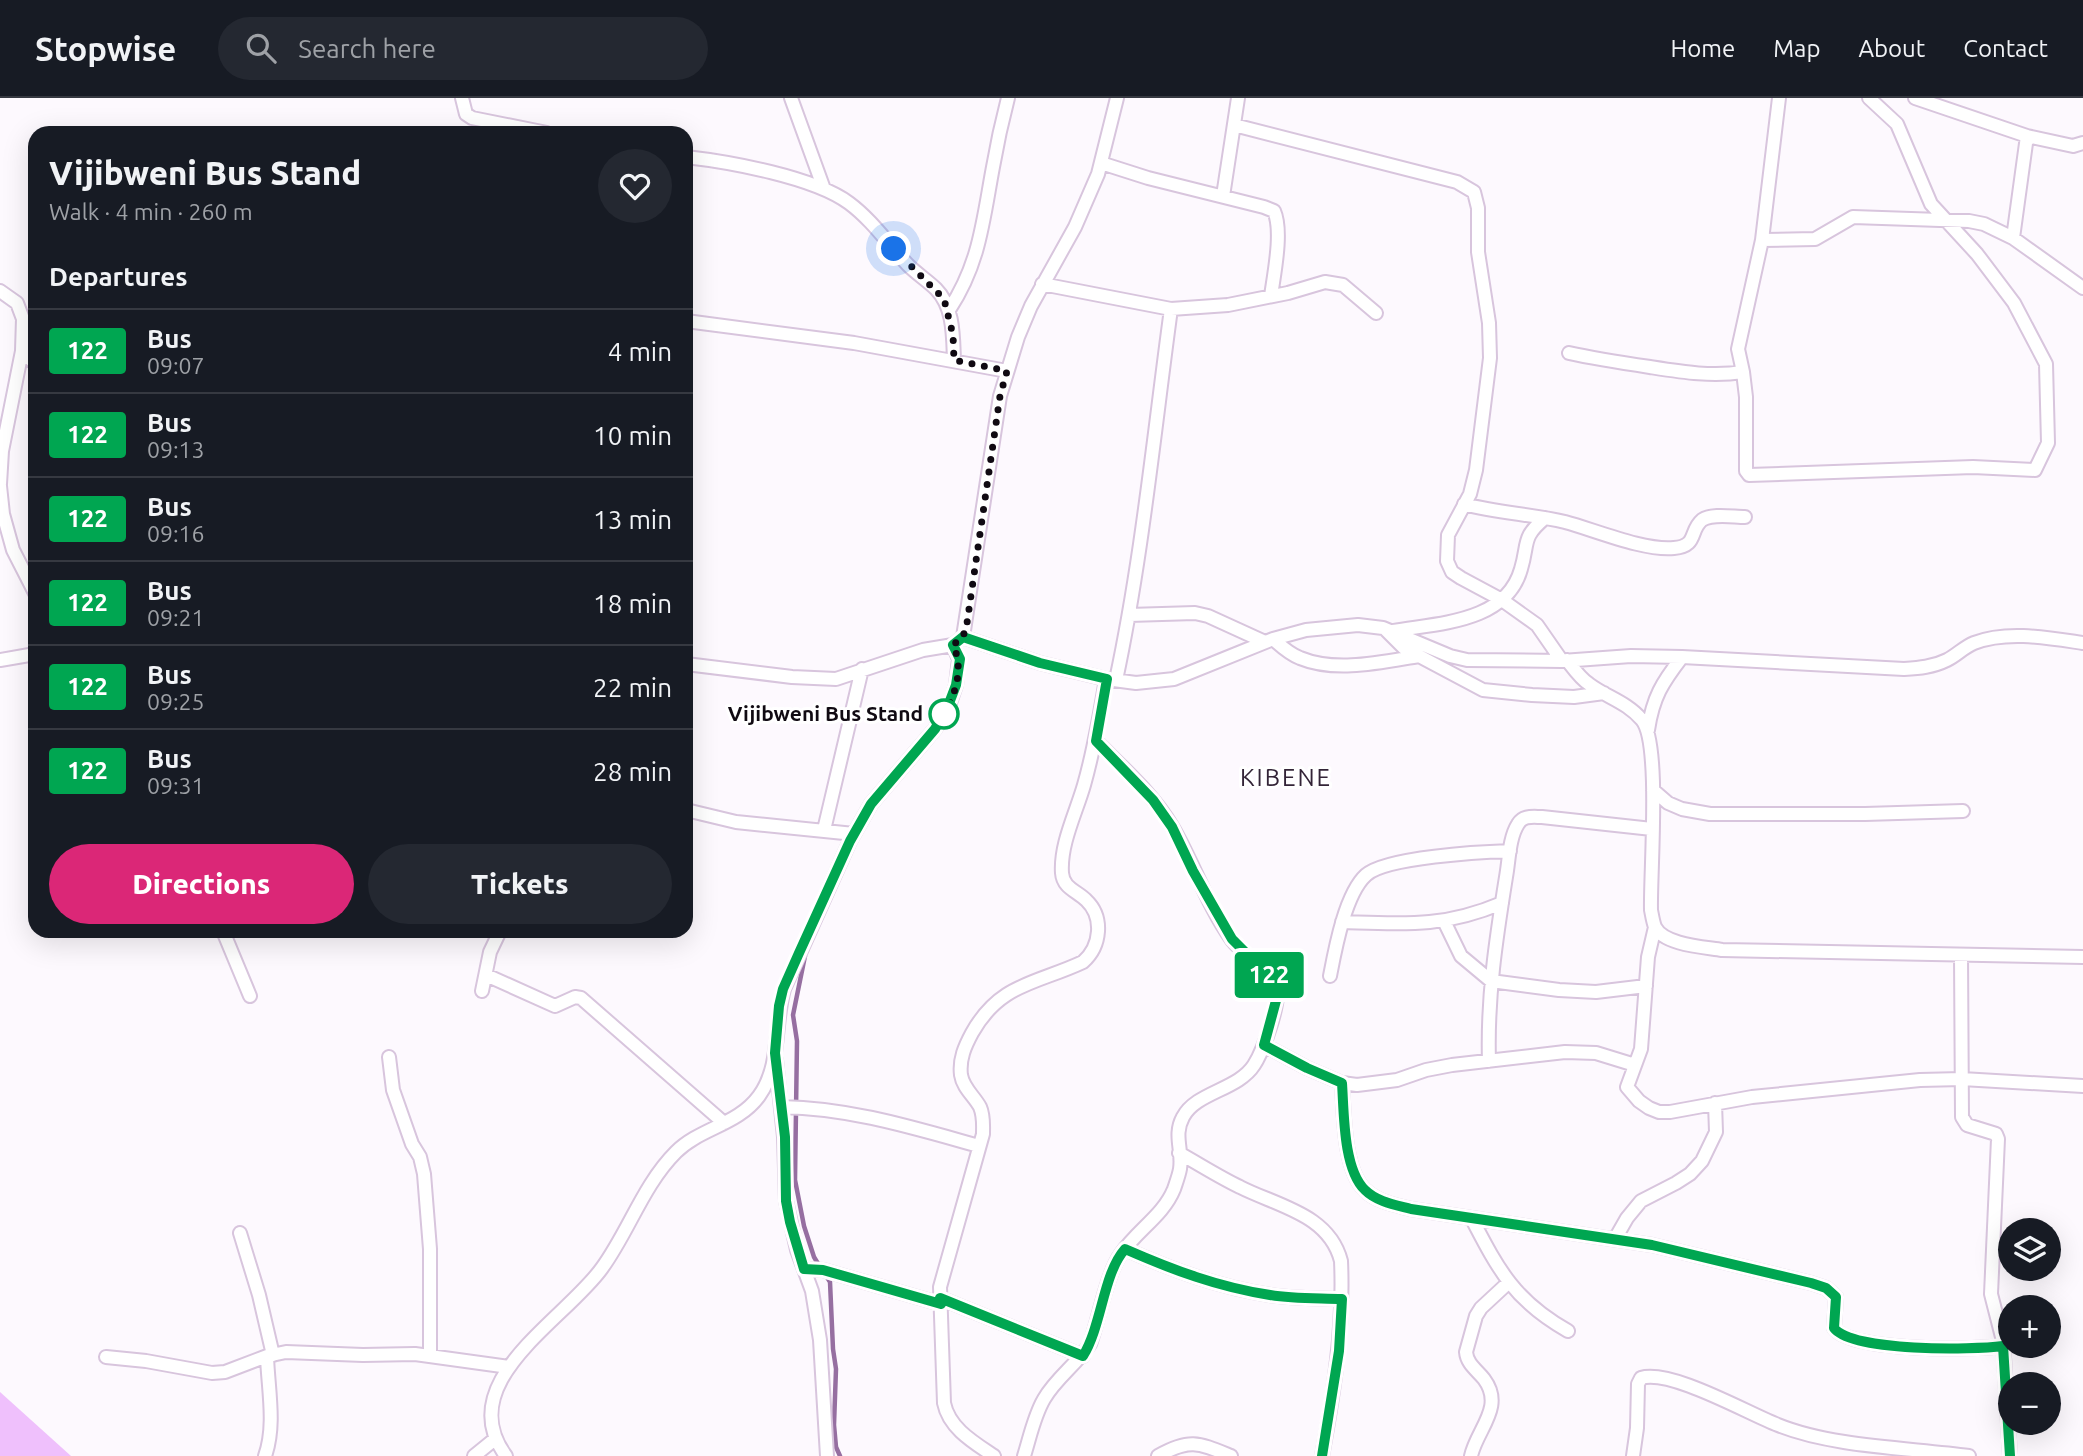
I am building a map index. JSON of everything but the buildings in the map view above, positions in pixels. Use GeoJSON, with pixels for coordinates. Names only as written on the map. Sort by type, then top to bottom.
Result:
{"type":"FeatureCollection","features":[{"type":"Feature","properties":{"kind":"street"},"geometry":{"type":"LineString","coordinates":[[462,98],[466,114],[480,126]]}},
{"type":"Feature","properties":{"kind":"street"},"geometry":{"type":"LineString","coordinates":[[791,98],[824,190]]}},
{"type":"Feature","properties":{"kind":"street"},"geometry":{"type":"LineString","coordinates":[[948,310],[962,290],[983,231],[993,166],[1008,98]]}},
{"type":"Feature","properties":{"kind":"street"},"geometry":{"type":"LineString","coordinates":[[506,1456],[495,1439],[491,1408],[497,1386],[509,1367],[601,1270],[664,1165],[686,1143],[743,1112],[769,1080],[783,989],[854,834],[871,804],[935,729],[948,706],[956,685],[960,659],[958,641],[1000,396],[1022,327],[1042,284],[1075,227],[1101,163],[1117,98]]}},
{"type":"Feature","properties":{"kind":"street"},"geometry":{"type":"LineString","coordinates":[[1223,196],[1238,98]]}},
{"type":"Feature","properties":{"kind":"street"},"geometry":{"type":"LineString","coordinates":[[1779,98],[1772,136],[1762,240],[1738,349],[1746,397],[1746,471],[1749,475],[1973,467],[2035,470],[2048,443],[2046,364],[2014,303],[1977,254],[1931,204],[1897,124],[1869,98]]}},
{"type":"Feature","properties":{"kind":"street"},"geometry":{"type":"LineString","coordinates":[[1915,98],[2028,136],[2073,146],[2083,143]]}},
{"type":"Feature","properties":{"kind":"street"},"geometry":{"type":"LineString","coordinates":[[1234,125],[1457,183],[1474,192],[1478,208],[1478,252],[1489,323],[1490,358],[1476,470],[1470,494],[1448,535],[1447,561],[1452,572],[1502,600],[1537,625],[1564,661],[1589,684],[1618,699],[1648,730]]}},
{"type":"Feature","properties":{"kind":"street"},"geometry":{"type":"LineString","coordinates":[[2013,238],[2028,136]]}},
{"type":"Feature","properties":{"kind":"street"},"geometry":{"type":"LineString","coordinates":[[693,158],[738,165],[834,193],[851,204],[944,299],[953,335],[954,360]]}},
{"type":"Feature","properties":{"kind":"street"},"geometry":{"type":"LineString","coordinates":[[1101,163],[1148,178],[1264,206],[1276,215],[1277,247],[1271,296]]}},
{"type":"Feature","properties":{"kind":"street"},"geometry":{"type":"LineString","coordinates":[[1762,240],[1815,239],[1853,217],[1969,221],[1984,224],[2013,238],[2083,288]]}},
{"type":"Feature","properties":{"kind":"street"},"geometry":{"type":"LineString","coordinates":[[1042,284],[1171,309],[1213,307],[1288,293],[1325,282],[1343,285],[1376,313]]}},
{"type":"Feature","properties":{"kind":"street"},"geometry":{"type":"LineString","coordinates":[[0,291],[12,298],[21,309],[23,318],[22,351],[7,415],[0,485],[3,514],[13,550],[28,579]]}},
{"type":"Feature","properties":{"kind":"street"},"geometry":{"type":"LineString","coordinates":[[994,1456],[973,1442],[947,1416],[942,1378],[940,1301],[946,1263],[983,1134],[981,1109],[965,1088],[961,1075],[964,1048],[989,1008],[1002,996],[1083,962],[1091,955],[1098,941],[1098,927],[1093,909],[1085,898],[1065,885],[1062,873],[1065,845],[1129,615],[1142,538],[1171,309]]}},
{"type":"Feature","properties":{"kind":"street"},"geometry":{"type":"LineString","coordinates":[[693,322],[798,334],[1007,371]]}},
{"type":"Feature","properties":{"kind":"street"},"geometry":{"type":"LineString","coordinates":[[22,351],[28,357]]}},
{"type":"Feature","properties":{"kind":"street"},"geometry":{"type":"LineString","coordinates":[[1569,353],[1608,362],[1696,374],[1716,376],[1743,372]]}},
{"type":"Feature","properties":{"kind":"street"},"geometry":{"type":"LineString","coordinates":[[1464,504],[1491,511],[1545,518],[1670,549],[1683,547],[1693,540],[1702,521],[1709,517],[1745,517]]}},
{"type":"Feature","properties":{"kind":"street"},"geometry":{"type":"LineString","coordinates":[[693,665],[825,680],[847,676],[862,669],[958,641],[1111,679],[1153,682],[1174,679],[1269,640],[1306,630],[1358,625],[1388,629],[1450,623],[1470,617],[1502,600],[1516,584],[1530,530],[1545,518]]}},
{"type":"Feature","properties":{"kind":"street"},"geometry":{"type":"LineString","coordinates":[[1129,615],[1195,613],[1269,640],[1298,658],[1327,665],[1378,663],[1419,656]]}},
{"type":"Feature","properties":{"kind":"street"},"geometry":{"type":"LineString","coordinates":[[1388,629],[1404,648],[1483,690],[1574,697],[1604,693]]}},
{"type":"Feature","properties":{"kind":"street"},"geometry":{"type":"LineString","coordinates":[[1388,629],[1441,653],[1467,660],[1564,661],[1631,656],[1682,657],[1904,669],[1928,667],[1948,660],[1971,644],[1998,638],[2026,637],[2083,643]]}},
{"type":"Feature","properties":{"kind":"street"},"geometry":{"type":"LineString","coordinates":[[0,660],[28,655]]}},
{"type":"Feature","properties":{"kind":"street"},"geometry":{"type":"LineString","coordinates":[[1682,657],[1659,688],[1652,705],[1648,730],[1653,790],[1651,889],[1655,927],[1648,957],[1641,1049],[1627,1087],[1639,1101],[1659,1112],[1670,1112],[1715,1103],[1873,1083],[1962,1079],[2083,1086]]}},
{"type":"Feature","properties":{"kind":"street"},"geometry":{"type":"LineString","coordinates":[[824,830],[862,669]]}},
{"type":"Feature","properties":{"kind":"street"},"geometry":{"type":"LineString","coordinates":[[1024,1456],[1045,1397],[1083,1356],[1090,1344],[1120,1255],[1157,1216],[1173,1191],[1180,1168],[1177,1133],[1185,1114],[1193,1105],[1243,1078],[1254,1066],[1264,1045],[1277,997],[1276,983],[1232,939],[1193,871],[1172,827],[1153,800],[1096,741]]}},
{"type":"Feature","properties":{"kind":"street"},"geometry":{"type":"LineString","coordinates":[[1653,790],[1668,803],[1682,809],[1710,814],[1962,811]]}},
{"type":"Feature","properties":{"kind":"street"},"geometry":{"type":"LineString","coordinates":[[693,812],[736,822],[854,834]]}},
{"type":"Feature","properties":{"kind":"street"},"geometry":{"type":"LineString","coordinates":[[1489,1061],[1487,1023],[1491,981],[1510,850],[1517,824],[1522,818],[1528,817],[1581,820],[1652,829]]}},
{"type":"Feature","properties":{"kind":"street"},"geometry":{"type":"LineString","coordinates":[[1330,976],[1342,922],[1361,881],[1371,871],[1426,857],[1510,850]]}},
{"type":"Feature","properties":{"kind":"street"},"geometry":{"type":"LineString","coordinates":[[1342,922],[1408,924],[1444,921],[1477,914],[1502,903]]}},
{"type":"Feature","properties":{"kind":"street"},"geometry":{"type":"LineString","coordinates":[[1444,921],[1461,956],[1491,981],[1596,992],[1646,986]]}},
{"type":"Feature","properties":{"kind":"street"},"geometry":{"type":"LineString","coordinates":[[1655,927],[1664,937],[1677,942],[1722,950],[2083,957]]}},
{"type":"Feature","properties":{"kind":"street"},"geometry":{"type":"LineString","coordinates":[[226,938],[250,996]]}},
{"type":"Feature","properties":{"kind":"street"},"geometry":{"type":"LineString","coordinates":[[482,991],[490,952],[497,938]]}},
{"type":"Feature","properties":{"kind":"street"},"geometry":{"type":"LineString","coordinates":[[1961,955],[1963,1121],[1975,1129],[1996,1134],[1998,1139],[1990,1276],[1998,1324]]}},
{"type":"Feature","properties":{"kind":"street"},"geometry":{"type":"LineString","coordinates":[[486,975],[555,1006],[575,997],[581,998],[724,1123]]}},
{"type":"Feature","properties":{"kind":"street"},"geometry":{"type":"LineString","coordinates":[[1264,1045],[1342,1083],[1374,1085],[1426,1070],[1578,1051],[1596,1053],[1635,1065]]}},
{"type":"Feature","properties":{"kind":"street"},"geometry":{"type":"LineString","coordinates":[[775,1053],[782,1107],[786,1201],[812,1291],[820,1340],[827,1456]]}},
{"type":"Feature","properties":{"kind":"street"},"geometry":{"type":"LineString","coordinates":[[390,1056],[393,1090],[412,1144],[420,1157],[424,1174],[430,1249],[430,1355]]}},
{"type":"Feature","properties":{"kind":"street"},"geometry":{"type":"LineString","coordinates":[[1342,1083],[1346,1135],[1356,1174],[1364,1190],[1382,1201],[1411,1209],[1615,1239],[1690,1253],[1826,1288],[1836,1297],[1834,1328],[1845,1337],[1922,1348],[1998,1347]]}},
{"type":"Feature","properties":{"kind":"street"},"geometry":{"type":"LineString","coordinates":[[1615,1239],[1641,1201],[1690,1174],[1702,1161],[1716,1132],[1715,1103]]}},
{"type":"Feature","properties":{"kind":"street"},"geometry":{"type":"LineString","coordinates":[[782,1107],[840,1111],[878,1118],[979,1146]]}},
{"type":"Feature","properties":{"kind":"street"},"geometry":{"type":"LineString","coordinates":[[1179,1153],[1242,1188],[1295,1209],[1334,1242],[1339,1252],[1342,1299],[1339,1351],[1322,1456]]}},
{"type":"Feature","properties":{"kind":"street"},"geometry":{"type":"LineString","coordinates":[[1472,1219],[1497,1267],[1509,1282],[1541,1316],[1568,1331]]}},
{"type":"Feature","properties":{"kind":"street"},"geometry":{"type":"LineString","coordinates":[[240,1233],[259,1295],[270,1356],[270,1443],[265,1456]]}},
{"type":"Feature","properties":{"kind":"street"},"geometry":{"type":"LineString","coordinates":[[1125,1249],[1191,1277],[1234,1288],[1273,1296],[1342,1299]]}},
{"type":"Feature","properties":{"kind":"street"},"geometry":{"type":"LineString","coordinates":[[804,1269],[823,1270],[940,1301],[1083,1356]]}},
{"type":"Feature","properties":{"kind":"street"},"geometry":{"type":"LineString","coordinates":[[1475,1455],[1492,1397],[1485,1380],[1466,1358],[1466,1352],[1476,1316],[1509,1282]]}},
{"type":"Feature","properties":{"kind":"street"},"geometry":{"type":"LineString","coordinates":[[106,1357],[212,1373],[225,1372],[286,1352],[430,1355],[509,1367]]}},
{"type":"Feature","properties":{"kind":"street"},"geometry":{"type":"LineString","coordinates":[[2004,1358],[2010,1456]]}},
{"type":"Feature","properties":{"kind":"street"},"geometry":{"type":"LineString","coordinates":[[1633,1456],[1638,1384],[1647,1376],[1660,1377],[1703,1392],[1780,1426],[1812,1435],[1969,1456]]}},
{"type":"Feature","properties":{"kind":"street"},"geometry":{"type":"LineString","coordinates":[[474,1456],[495,1439]]}},
{"type":"Feature","properties":{"kind":"street"},"geometry":{"type":"LineString","coordinates":[[1158,1456],[1181,1444],[1196,1443],[1231,1456]]}},
{"type":"Feature","properties":{"kind":"shaded area"},"geometry":{"type":"Polygon","coordinates":[[[0,1392],[71,1456],[0,1456],[0,1392]]]}},
{"type":"Feature","properties":{"kind":"waterway"},"geometry":{"type":"LineString","coordinates":[[805,956],[793,1015],[797,1041],[795,1180],[804,1226],[820,1267]]}},
{"type":"Feature","properties":{"kind":"waterway"},"geometry":{"type":"LineString","coordinates":[[825,1274],[830,1282],[836,1369],[834,1425],[836,1447],[840,1456]]}},
{"type":"Feature","properties":{"kind":"bus line","name":"122"},"geometry":{"type":"LineString","coordinates":[[1322,1456],[1339,1351],[1342,1299],[1273,1296],[1234,1288],[1191,1277],[1125,1249],[1113,1270],[1098,1323],[1083,1356],[940,1298],[941,1304],[823,1270],[804,1269],[786,1201],[785,1137],[775,1053],[783,989],[850,841],[871,804],[935,729],[948,706],[956,685],[960,659],[953,645],[963,637],[1040,663],[1107,679],[1096,741],[1153,800],[1172,827],[1193,871],[1232,939],[1276,983],[1278,992],[1264,1045],[1342,1083],[1346,1135],[1356,1174],[1364,1190],[1382,1201],[1411,1209],[1652,1245],[1811,1283],[1833,1292],[1836,1297],[1834,1328],[1845,1337],[1922,1348],[1981,1349],[2003,1346],[2010,1456]]}},
{"type":"Feature","properties":{"kind":"place","name":"Vijibweni Bus Stand"},"geometry":{"type":"Point","coordinates":[944,714]}},
{"type":"Feature","properties":{"kind":"district","name":"KIBENE"},"geometry":{"type":"Point","coordinates":[1286,778]}},
{"type":"Feature","properties":{"kind":"route"},"geometry":{"type":"LineString","coordinates":[[894,249],[944,299],[953,335],[954,360],[1007,371],[1000,396],[967,623],[963,637],[953,645],[960,659],[956,685],[944,714]]}}]}
